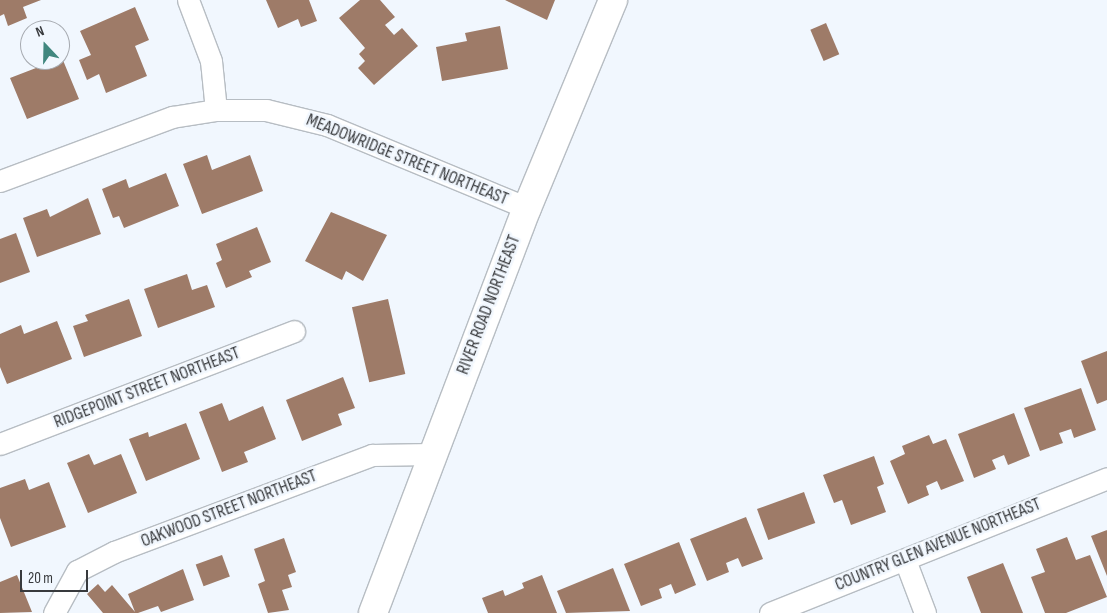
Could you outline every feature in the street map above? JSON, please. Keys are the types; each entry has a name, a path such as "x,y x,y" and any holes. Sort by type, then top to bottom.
{"main road":[{"name":"RIVER ROAD NORTHEAST","path":"373,613 431,454 527,208 613,0"}],"street":[{"path":"188,0 211,61 216,110"},
{"name":"MEADOWRIDGE STREET NORTHEAST","path":"0,181 150,124 216,110 266,110 327,125 527,208"},
{"name":"RIDGEPOINT STREET NORTHEAST","path":"0,444 294,331"},
{"name":"OAKWOOD STREET NORTHEAST","path":"54,613 76,571 114,552 372,455 431,454"},
{"name":"COUNTRY GLEN AVENUE NORTHEAST","path":"770,613 1107,478"},
{"path":"905,560 926,613"}],"building":[{"path":"0,0 41,0 23,7 27,18 8,26 4,14 0,16"},
{"path":"266,0 309,0 317,21 301,27 298,19 278,28"},
{"path":"360,0 380,0 395,17 385,25 394,35 402,28 418,46 374,85 358,68 365,61 359,54 365,48 339,18"},
{"path":"505,0 555,0 547,20"},
{"path":"135,7 149,40 135,46 147,76 106,93 99,74 87,80 79,60 91,55 80,31"},
{"path":"826,23 839,54 824,61 810,30"},
{"path":"500,26 508,69 442,81 436,47 467,41 465,33"},
{"path":"31,70 67,70 79,99 27,119 10,78"},
{"path":"207,155 212,170 250,155 263,191 202,214 183,164"},
{"path":"166,173 179,206 124,228 119,216 113,218 102,189 126,179 129,188"},
{"path":"88,198 101,234 37,257 23,218 47,209 50,217"},
{"path":"331,212 387,235 363,281 346,271 342,280 305,261"},
{"path":"257,227 271,262 249,271 252,277 226,288 216,263 222,260 216,244"},
{"path":"16,233 30,272 0,283 0,239"},
{"path":"187,274 192,290 207,285 215,307 158,328 144,289"},
{"path":"129,299 142,336 84,357 73,326 88,321 85,315"},
{"path":"388,299 405,374 369,382 352,307"},
{"path":"57,321 72,359 7,384 0,367 0,334 21,325 24,334"},
{"path":"1107,351 1107,400 1097,404 1081,361"},
{"path":"343,377 355,408 338,414 342,425 302,441 286,400"},
{"path":"1081,388 1096,430 1074,438 1071,429 1059,433 1063,443 1040,451 1024,408"},
{"path":"222,403 229,421 263,406 276,439 244,452 248,462 222,472 199,412"},
{"path":"1014,413 1030,456 1008,465 1004,455 992,460 996,469 974,478 958,434"},
{"path":"186,423 200,459 146,481 129,439 148,432 149,437"},
{"path":"929,435 933,444 946,439 964,481 941,490 937,481 926,486 929,495 908,504 890,461 905,454 902,446"},
{"path":"89,454 94,465 121,454 137,493 88,513 67,463"},
{"path":"874,456 884,484 877,487 886,512 851,525 842,500 834,503 823,475"},
{"path":"25,479 29,490 49,482 66,527 11,547 0,518 0,488"},
{"path":"804,492 815,523 768,540 757,509"},
{"path":"746,517 763,559 742,567 738,558 726,563 729,572 707,581 690,539"},
{"path":"1107,530 1107,576 1091,536"},
{"path":"1067,537 1076,560 1090,555 1107,597 1066,613 1045,613 1031,577 1045,572 1036,549"},
{"path":"284,538 296,572 288,575 292,587 282,590 289,610 268,613 258,584 265,581 254,549"},
{"path":"679,542 696,585 675,594 671,584 659,589 662,598 641,606 624,564"},
{"path":"222,555 230,577 204,586 196,565"},
{"path":"1003,563 1023,613 981,613 967,577"},
{"path":"613,568 630,611 566,613 557,591"},
{"path":"183,569 194,600 161,612 158,606 138,613 103,613 87,594 98,584 105,592 112,585 135,612 128,594"},
{"path":"17,575 32,612 0,613 0,582"},
{"path":"542,575 557,613 488,613 482,598 503,590 505,596 524,588 522,583"}]}
